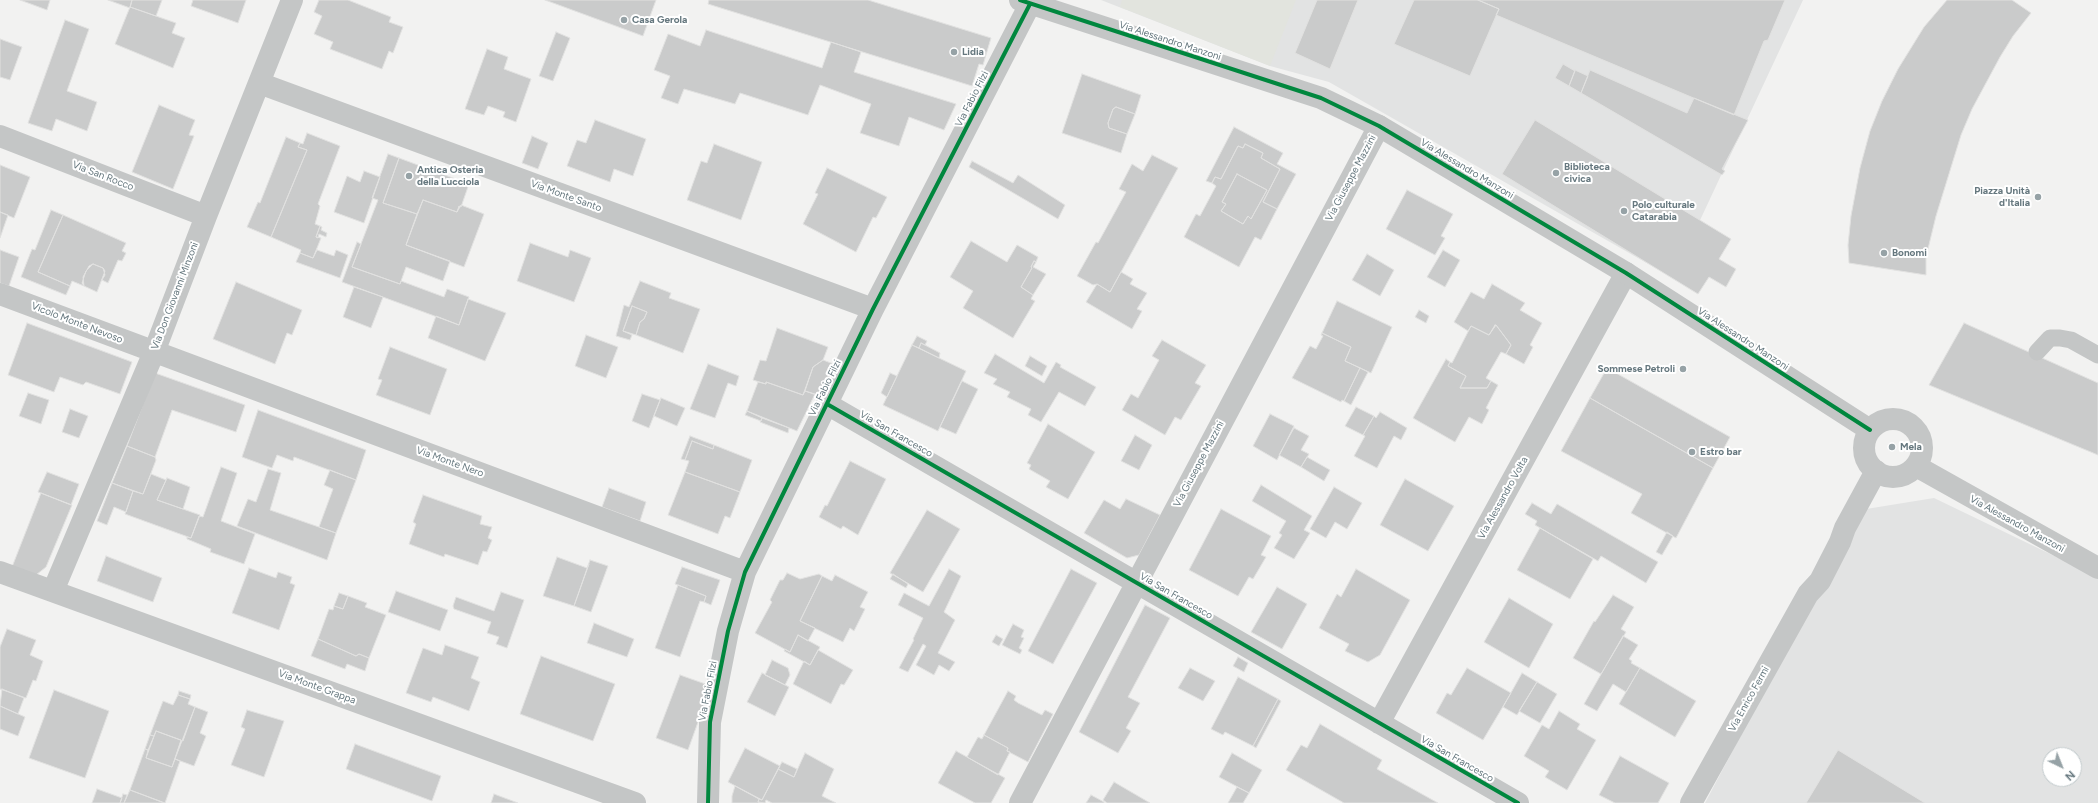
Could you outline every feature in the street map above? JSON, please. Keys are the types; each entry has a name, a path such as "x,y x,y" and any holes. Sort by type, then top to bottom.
{"street":[{"name":"Via Don Giovanni Minzoni","path":"53,591 154,352 206,216 292,0"},
{"name":"Via Alessandro Manzoni","path":"1025,2 1321,98 1379,126 1626,273 1870,430"},
{"name":"Via Fabio Filzi","path":"708,803 710,722 728,631 745,572 1025,2"},
{"name":"Via Monte Santo","path":"259,83 873,309"},
{"name":"Via Giuseppe Mazzini","path":"1020,803 1379,126"},
{"name":"Via San Rocco","path":"0,136 206,216"},
{"name":"Via Alessandro Volta","path":"1379,723 1626,273"},
{"name":"Vicolo Monte Nevoso","path":"0,294 154,352"},
{"name":"Via Monte Nero","path":"154,352 745,572"},
{"name":"Via San Francesco","path":"827,404 1518,803"},
{"path":"1894,418 1911,424 1919,435 1922,448 1916,466 1902,476 1893,477 1876,472 1869,465 1864,447 1870,430 1880,422 1894,418"},
{"name":"Via Alessandro Manzoni","path":"1916,466 2098,568"},
{"name":"Via Enrico Fermi","path":"1691,803 1808,594 1812,578 1832,540 1845,528 1876,472"},
{"name":"Via Monte Grappa","path":"0,572 634,803"}],"lane":[{"path":"2037,352 2050,338 2060,338 2071,340 2098,355"}],"shaded area":[{"path":"1101,0 1803,0 1673,278 1329,82 1270,66"},
{"path":"1122,0 1296,0 1270,66 1120,7"},
{"path":"1934,498 2098,577 2098,803 1705,803 1860,510"}],"building":[{"path":"20,0 50,0 47,10"},
{"path":"108,0 132,0 130,8"},
{"path":"132,0 162,0 156,16 130,7"},
{"path":"193,0 246,0 238,23 191,6"},
{"path":"319,0 348,0 391,17 389,22 403,27 393,53 389,51 382,69 330,49 333,42 314,34 322,16 314,12"},
{"name":"Casa Gerola","path":"545,0 656,0 643,36"},
{"path":"709,0 868,0 991,38 983,65 979,64 972,86 708,4"},
{"path":"1317,0 1358,0 1330,69 1295,53"},
{"path":"1414,0 1478,0 1499,9 1470,76 1394,44"},
{"path":"1478,0 1785,0 1768,40 1764,41 1734,115 1496,15 1499,9"},
{"path":"1947,0 2012,0 2031,13 2013,36 2000,57 1972,109 1961,135 1936,216 1926,257 1926,275 1849,263 1848,245 1851,216 1860,168 1870,131 1882,101 1898,69 1924,27"},
{"path":"130,7 176,23 172,33 185,38 173,68 115,44"},
{"path":"65,20 89,29 67,91 97,102 87,131 56,119 52,131 28,123"},
{"path":"706,30 822,68 831,42 861,52 854,72 956,104 944,130 909,117 899,146 860,133 871,104 820,85 808,115 740,93 735,104 684,89 678,104 661,98 670,76 654,70 668,34 700,46"},
{"path":"556,32 570,38 553,81 539,76"},
{"path":"0,39 22,47 10,80 0,77"},
{"path":"487,49 508,57 504,69 531,79 516,122 503,117 505,112 488,106 484,115 465,109"},
{"path":"1563,64 1575,71 1569,86 1555,78"},
{"path":"1575,70 1588,76 1581,93 1569,86"},
{"path":"1590,70 1687,113 1694,98 1748,120 1722,169 1725,171 1722,175 1581,93"},
{"path":"1082,74 1141,95 1135,114 1116,107 1113,109 1108,123 1109,128 1127,134 1121,153 1062,133"},
{"path":"159,105 195,120 189,135 194,136 173,189 132,172"},
{"path":"1116,107 1135,114 1127,134 1109,128 1108,123 1113,109"},
{"path":"595,120 646,139 633,176 614,169 610,182 567,166 577,140 586,143"},
{"name":"Polo culturale Catarabia","path":"1535,120 1731,239 1719,259 1736,269 1726,287 1709,277 1698,294 1502,174"},
{"path":"1234,127 1283,153 1277,164 1296,174 1277,209 1263,202 1280,169 1261,158 1263,153 1245,144 1243,148 1238,146 1221,179 1215,177 1212,183 1206,181"},
{"path":"307,133 340,146 318,204 320,206 315,224 320,226 316,237 321,238 313,258 300,253 301,250 271,237 307,150 298,147 300,143 303,144"},
{"path":"532,136 548,143 538,169 522,163"},
{"path":"286,137 300,143 298,147 307,150 271,237 247,227 258,202 260,203"},
{"path":"714,144 762,162 741,220 687,200 701,161 707,163"},
{"path":"1245,144 1263,153 1261,158 1280,169 1263,202 1277,209 1261,240 1255,237 1239,267 1184,237 1196,214 1200,216 1216,186 1212,183 1215,177 1221,179 1238,146 1243,148","holes":["1237,174 1267,190 1251,219 1248,216 1243,224 1221,211 1226,204 1222,202"]},
{"path":"388,154 399,158 383,203 417,214 406,245 450,261 443,281 406,267 400,284 352,267 378,200 372,198"},
{"path":"1152,155 1178,168 1110,292 1097,284 1093,285 1077,276 1096,242 1098,243 1126,192 1119,189 1132,164 1143,171"},
{"path":"399,158 469,184 461,207 459,206 457,212 423,200 417,214 383,203"},
{"path":"972,161 1013,183 1018,175 1065,205 1058,219 969,167"},
{"path":"0,165 30,177 14,218 0,212"},
{"path":"827,168 887,197 876,218 873,217 856,252 803,224 818,194 815,193"},
{"path":"364,171 380,177 364,223 334,212 347,176 360,182"},
{"path":"1237,174 1267,190 1251,219 1248,216 1243,224 1221,211 1226,204 1222,202"},
{"path":"1407,190 1453,214 1441,236 1445,238 1435,255 1386,229"},
{"path":"423,200 457,212 461,205 484,214 464,267 406,245"},
{"path":"51,210 63,215 38,272 70,286 66,295 21,277 32,249 35,250"},
{"path":"0,212 8,215 0,238"},
{"path":"63,215 126,243 122,251 126,253 122,261 118,260 108,283 102,280 105,275 103,268 93,264 89,266 83,277 84,286 72,281 70,286 38,272"},
{"path":"320,226 322,227 321,230 327,233 326,237 319,234 318,238 316,237"},
{"path":"971,241 1007,262 1017,245 1038,257 1036,262 1034,261 1031,267 1032,268 1021,287 1033,295 1031,299 1035,301 1013,338 963,308 973,291 950,277"},
{"path":"357,242 361,244 352,267 400,284 401,281 444,297 447,289 469,297 459,325 342,282"},
{"path":"530,243 568,257 570,250 591,258 574,302 517,281"},
{"path":"0,250 19,257 9,286 0,283"},
{"path":"317,250 334,256 336,250 348,255 340,278 296,262 300,253 313,258"},
{"path":"1443,250 1460,260 1445,287 1427,277"},
{"path":"1367,254 1394,270 1380,296 1352,280"},
{"path":"1034,261 1036,262 1033,267 1046,274 1033,295 1021,287 1032,268 1031,267"},
{"path":"93,264 103,268 105,271 97,292 84,286 82,283 86,271"},
{"path":"1121,272 1133,279 1130,284 1147,293 1137,309 1142,311 1132,329 1086,302 1097,284 1110,292"},
{"path":"640,281 671,293 669,298 700,309 683,353 636,335 640,322 644,319 647,312 632,306 623,331 632,335 630,340 616,336 624,305 629,307"},
{"path":"236,282 302,310 292,335 287,333 275,364 213,339"},
{"path":"1492,284 1525,303 1520,310 1542,323 1530,345 1533,347 1524,364 1506,354 1511,345 1496,325 1489,335 1471,326 1468,331 1454,322 1471,292 1484,299"},
{"path":"354,287 383,297 371,328 343,317"},
{"path":"468,299 506,313 485,361 428,338 436,316 459,325"},
{"path":"1337,301 1392,327 1371,373 1345,361 1351,347 1322,333"},
{"path":"632,306 647,312 644,319 640,322 636,335 623,331"},
{"path":"1419,310 1429,316 1426,323 1415,317"},
{"path":"27,323 132,362 120,394 86,382 83,385 60,377 54,392 8,375"},
{"path":"1964,323 2098,383 2098,455 1929,385"},
{"path":"1495,325 1511,345 1506,354 1501,352 1486,378 1491,381 1487,388 1460,388 1466,376 1448,366 1450,362 1452,363 1471,326 1489,335"},
{"path":"777,328 828,347 823,360 813,367 803,395 766,382 766,384 753,380 760,360 766,361"},
{"path":"1322,333 1351,347 1345,361 1360,368 1344,401 1342,400 1341,402 1292,378 1310,346 1316,349 1323,336 1321,335"},
{"path":"586,335 618,347 606,378 575,366"},
{"path":"917,336 927,341 925,345 921,343 919,348 912,345"},
{"path":"1162,340 1206,365 1195,383 1201,386 1181,420 1175,417 1165,435 1122,410 1131,394 1138,398 1159,360 1152,356"},
{"path":"921,343 940,353 939,358 919,348"},
{"path":"912,345 966,371 938,431 883,405"},
{"path":"390,347 447,369 430,415 376,395 382,380 378,379"},
{"path":"995,354 1044,383 1056,362 1061,365 1060,367 1096,387 1085,406 1059,392 1041,422 1028,415 1031,409 1007,397 1010,392 993,384 997,379 984,373"},
{"path":"1030,356 1047,366 1042,376 1025,366"},
{"path":"1446,359 1450,362 1448,366 1466,376 1460,388 1487,388 1491,381 1498,385 1486,408 1489,410 1482,424 1469,417 1455,442 1413,418"},
{"path":"823,360 836,365 822,397 805,391 813,367"},
{"path":"708,364 739,376 736,386 728,383 715,418 690,409"},
{"path":"1360,368 1368,372 1351,405 1344,401"},
{"path":"1607,368 1730,437 1713,468 1590,398"},
{"path":"155,373 245,405 236,432 172,410 155,457 127,446"},
{"path":"890,373 897,376 887,397 881,393"},
{"path":"962,381 978,389 956,434 940,427"},
{"path":"758,382 766,384 766,382 803,395 805,391 815,394 797,431 747,411"},
{"path":"28,393 49,400 41,424 19,416"},
{"path":"642,394 660,400 649,428 632,421"},
{"path":"661,398 685,408 677,426 654,416"},
{"path":"1590,398 1713,468 1676,538 1631,513 1642,494 1561,451"},
{"path":"1356,407 1374,416 1363,435 1345,426"},
{"path":"70,409 88,416 79,438 62,432"},
{"path":"258,410 366,450 356,480 294,457 293,461 277,455 272,468 242,457"},
{"path":"747,411 762,418 761,421 745,415"},
{"path":"1380,412 1407,428 1401,440 1394,436 1377,468 1354,456 1365,436 1363,435 1374,416 1376,418"},
{"path":"1270,414 1294,426 1277,460 1253,446"},
{"path":"762,418 789,428 788,433 760,422"},
{"path":"1048,424 1095,452 1068,499 1046,487 1050,481 1029,469 1031,465 1027,463"},
{"path":"1294,428 1309,436 1301,450 1309,454 1301,467 1279,455"},
{"path":"1135,435 1152,445 1139,470 1121,461"},
{"path":"690,436 714,445 713,449 692,441 685,460 681,459"},
{"path":"692,441 713,449 714,445 752,460 740,492 685,472 689,461 685,460"},
{"path":"127,446 155,457 156,460 143,494 112,483"},
{"path":"1307,457 1330,470 1324,481 1301,467"},
{"path":"850,461 886,479 858,535 843,526 841,529 819,517 825,505 827,506"},
{"path":"221,467 237,473 221,521 255,534 244,564 210,552 211,549 187,539 187,537 191,538 199,516 203,517"},
{"path":"268,469 281,473 270,510 336,533 327,560 237,526 248,499 256,502"},
{"path":"330,470 356,480 336,533 319,527 333,489 324,485"},
{"path":"47,472 79,484 71,505 38,492"},
{"path":"685,472 740,492 730,518 725,516 718,534 668,515"},
{"path":"151,474 166,480 157,500 200,515 191,538 125,514 133,491 143,494"},
{"path":"167,478 190,487 183,509 157,500"},
{"path":"1405,479 1454,506 1428,551 1380,525"},
{"path":"112,483 133,491 126,512 114,507 107,525 97,521"},
{"path":"1261,485 1312,516 1304,530 1310,533 1294,559 1274,548 1282,535 1279,533 1286,521 1252,501"},
{"path":"1334,487 1362,503 1347,529 1335,522 1326,538 1310,529"},
{"path":"609,488 646,502 640,521 602,507"},
{"path":"41,493 72,505 46,567 36,575 12,567"},
{"path":"423,495 482,516 480,524 492,527 488,538 492,540 487,552 483,551 478,565 445,554 444,557 409,544 416,524 413,522"},
{"path":"1126,499 1160,515 1139,555 1127,558 1084,533 1104,500 1120,509"},
{"path":"1532,503 1551,514 1557,504 1658,562 1646,583 1601,556 1598,561 1535,525 1537,521 1525,514"},
{"path":"1221,509 1271,536 1261,555 1266,557 1253,579 1249,577 1238,596 1189,570"},
{"path":"927,510 960,529 923,592 890,573"},
{"path":"1540,528 1593,559 1570,599 1517,570"},
{"path":"1667,532 1673,536 1662,555 1656,552"},
{"path":"106,556 162,578 153,602 97,581"},
{"path":"557,557 587,568 589,564 574,606 543,596"},
{"path":"590,560 608,566 591,612 574,606"},
{"path":"682,567 720,580 711,605 704,602 706,596 675,584"},
{"path":"249,568 276,578 278,572 292,577 290,583 295,585 279,630 232,613"},
{"path":"949,569 961,576 944,612 955,620 938,653 955,662 949,671 939,665 934,675 916,665 926,646 923,644 908,672 899,668 914,640 913,639 923,618 898,605 904,593 929,606"},
{"path":"1071,569 1097,583 1053,664 1028,651"},
{"path":"1356,569 1410,600 1380,655 1368,662 1345,651 1349,644 1319,628 1337,594 1341,597"},
{"path":"787,573 800,579 819,574 822,576 800,621 815,628 808,641 798,635 790,652 755,633 772,602 770,600 780,580 783,580"},
{"path":"893,574 908,584 906,588 890,579"},
{"path":"835,575 868,592 860,607 865,609 854,631 850,628 843,642 800,621 822,576 832,581"},
{"path":"678,585 706,596 704,602 700,601 680,657 655,648"},
{"path":"1277,587 1307,604 1282,649 1251,632"},
{"path":"396,591 448,610 440,631 388,612"},
{"path":"501,592 524,600 507,648 496,644 499,637 487,633 491,622 454,609 453,606 456,597 494,611"},
{"path":"339,593 348,596 343,609 334,606"},
{"path":"1613,595 1634,607 1621,629 1626,632 1601,674 1573,658 1594,621 1595,622"},
{"path":"348,596 367,603 365,607 386,615 369,658 359,654 356,656 318,639 329,609 333,610 334,606 343,609"},
{"path":"1509,598 1553,624 1529,668 1484,642"},
{"path":"1145,605 1170,618 1128,697 1140,703 1126,728 1131,731 1118,753 1079,732"},
{"path":"594,623 634,639 627,657 587,643"},
{"path":"1013,624 1024,630 1021,637 1024,638 1019,648 1022,650 1020,654 1002,645"},
{"path":"7,629 36,640 30,655 43,661 36,681 33,680 26,698 0,689 0,647"},
{"path":"798,635 820,647 810,665 784,651 785,649 790,652"},
{"path":"996,635 1003,639 999,646 992,642"},
{"path":"1623,636 1638,645 1629,659 1632,661 1631,663 1640,668 1626,692 1613,684 1597,711 1584,704"},
{"path":"318,639 356,656 359,654 369,658 365,671 347,664 345,669 311,656"},
{"path":"445,645 479,657 471,678 480,682 469,711 433,697 431,702 406,693 423,648 442,655"},
{"path":"818,650 853,670 844,685 841,684 831,704 793,684 804,661 810,665"},
{"path":"541,656 615,684 593,741 520,714"},
{"path":"1238,657 1248,663 1244,672 1233,666"},
{"path":"772,660 788,668 790,675 785,685 765,675"},
{"path":"1190,668 1215,681 1203,701 1178,688"},
{"path":"1467,668 1511,693 1483,740 1436,713 1447,693 1451,695"},
{"path":"1640,668 1696,701 1675,737 1619,704"},
{"path":"762,673 789,687 775,716 747,702"},
{"path":"1522,673 1537,682 1517,715 1503,707"},
{"path":"680,675 711,686 688,750 656,738"},
{"path":"1238,677 1278,699 1253,746 1225,732 1223,735 1211,729"},
{"path":"1537,682 1557,694 1540,723 1519,711"},
{"path":"2,689 24,698 18,714 0,706"},
{"path":"54,690 109,711 85,778 29,758"},
{"path":"179,691 191,695 190,699 178,695"},
{"path":"1008,691 1016,696 1014,700 1018,703 1042,715 1045,710 1053,714 1028,762 1007,751 1008,748 984,735"},
{"path":"178,695 190,699 188,704 195,707 183,741 156,731 154,736 150,735 163,701 173,705"},
{"path":"1278,699 1281,701 1256,748 1253,746"},
{"path":"0,706 25,717 18,736 0,729"},
{"path":"195,707 208,712 200,733 206,736 194,766 175,759"},
{"path":"247,710 284,721 264,777 231,765 245,729 241,727"},
{"path":"1559,711 1580,724 1577,729 1596,740 1567,790 1545,777 1549,771 1524,756 1542,725 1549,729"},
{"path":"1320,724 1382,760 1377,769 1438,803 1344,803 1286,770 1301,745 1307,748"},
{"path":"156,731 181,740 172,767 146,758"},
{"path":"150,735 154,736 148,750 145,749"},
{"path":"984,735 1008,748 1007,751 1010,752 998,775 967,757 978,737 982,739"},
{"path":"355,744 441,776 432,801 346,769"},
{"path":"745,748 780,766 762,800 728,782"},
{"path":"145,749 148,750 146,758 172,767 175,759 180,761 165,803 130,790"},
{"path":"1838,750 1843,753 1925,803 1806,803"},
{"path":"956,751 1005,778 991,803 975,803 938,783"},
{"path":"805,753 834,769 822,796 836,803 772,803 766,800 765,803 758,802 759,799 762,800 778,769 794,777"},
{"path":"1232,753 1262,770 1249,793 1219,777"},
{"path":"1620,756 1669,783 1658,803 1615,803 1599,795"},
{"path":"782,762 797,769 794,777 778,769"},
{"path":"1114,782 1150,803 1107,803 1103,800"},
{"path":"735,786 759,799 758,802 761,803 732,803 732,796"},
{"path":"1237,787 1249,793 1243,803 1228,803"},
{"path":"97,789 122,798 120,803 92,803"},
{"path":"130,790 146,796 164,803 124,803"},
{"path":"123,794 127,795 124,803 120,803"},
{"path":"494,794 518,803 491,803"},
{"path":"1091,795 1104,802 1104,803 1086,803"}],"cycle path":[{"path":"1020,0 1321,98 1379,126 1626,273 1870,430"},
{"path":"708,803 710,722 728,631 745,572 873,309 1030,4"},
{"path":"827,404 1518,803"}],"place":[{"name":"Casa Gerola","path":"624,20"},
{"name":"Lidia","path":"954,52"},
{"name":"Biblioteca civica","path":"1556,173"},
{"name":"Antica Osteria della Lucciola","path":"409,176"},
{"name":"Piazza Unità d'Italia","path":"2038,197"},
{"name":"Polo culturale Catarabia","path":"1624,211"},
{"name":"Bonomi","path":"1884,253"},
{"name":"Sommese Petroli","path":"1683,369"},
{"name":"Mela","path":"1892,447"},
{"name":"Estro bar","path":"1692,452"}]}
